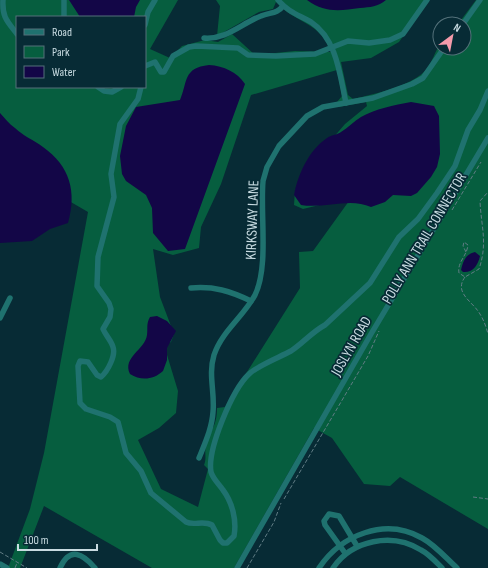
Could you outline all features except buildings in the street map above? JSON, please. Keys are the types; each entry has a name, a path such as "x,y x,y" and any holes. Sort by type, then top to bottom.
{"street":[{"path":"3,0 2,12 16,33"},
{"path":"64,0 64,16"},
{"path":"146,21 148,12 155,0"},
{"path":"278,0 292,14 311,22 322,32 332,48 338,65 346,103"},
{"path":"146,66 155,62 161,72 164,72 172,56 189,47 196,46 238,48 248,55 271,56 315,54 348,42 369,43 390,40 403,34 427,0"},
{"path":"469,16 480,0"},
{"path":"204,38 212,39 221,36 261,16 278,12 283,6"},
{"name":"KIRKSWAY LANE","path":"199,458 212,424 214,404 211,370 214,354 230,327 251,301 259,283 263,266 262,181 267,167 279,146 307,116 323,107 384,95 423,78 438,56"},
{"path":"100,88 104,91 112,92 118,88"},
{"path":"141,88 138,99 120,124 111,174 114,197 96,267 97,286 109,303 111,309 110,317 103,329 114,348 107,370 101,377 97,375 88,362 80,361 78,366 80,402 86,409 110,417 118,422 126,453 137,465 151,493 157,499 186,522 191,524 204,523 212,525 223,543 227,542 234,536 234,515 228,498 215,480 211,469 215,444 232,397 250,373 292,350 316,330 325,325 370,283 399,237 418,219 452,171 468,130 480,110 488,91"},
{"name":"JOSLYN ROAD","path":"240,567 371,334 488,138"},
{"path":"191,288 208,287 224,289 251,301"},
{"path":"0,318 10,298"},
{"path":"345,553 325,525 324,521 329,514 339,516 356,546"},
{"path":"319,568 328,555 339,545 352,537 382,530 399,530 411,533 432,545 457,568"},
{"path":"333,568 345,553 356,546 382,540 398,542 421,550 442,568"},
{"path":"60,568 72,554 80,554 87,558 95,568"},
{"path":"0,564 7,568"}],"path":[{"name":"POLLY ANN TRAIL CONNECTOR","path":"451,211 481,162"},
{"path":"463,280 465,277 480,269 485,254 484,226 480,201 488,192"},
{"path":"466,252 458,269 463,280 462,286 464,296 480,312 488,334"},
{"path":"247,568 274,522 281,504 368,356 380,330"},
{"path":"473,497 488,499"},
{"path":"0,552 27,568"},
{"path":"15,568 18,563"}],"green space":[{"path":"0,0 178,0 150,49 170,58 182,46 205,40 218,42 232,34 255,55 295,51 331,52 327,42 321,35 276,2 273,9 259,12 217,36 220,6 216,0 429,0 399,42 371,58 341,62 348,95 353,99 372,95 403,85 427,69 434,56 472,56 472,16 464,16 476,0 488,0 488,529 400,477 390,486 364,484 332,438 314,428 234,568 152,568 44,506 20,568 8,568 30,509 44,453 88,212 57,194 0,217","holes":["337,70 342,96 337,102 338,107 366,102 367,106 345,124 326,146 295,190 294,205 303,209 336,201 349,201 313,251 299,252 300,288 225,407 217,408 215,424 205,448 204,465 208,469 198,507 161,489 138,440 159,428 176,413 178,391 164,345 171,342 174,334 160,297 153,249 173,255 199,248 201,227 221,184 251,95"]}],"water":[{"path":"69,0 140,0 136,7 134,16 79,16"},
{"path":"307,0 386,0 374,6 332,10 320,7"},
{"path":"209,65 230,70 245,84 185,249 168,251 153,233 152,208 146,195 126,181 122,174 120,156 126,126 136,107 180,100 186,81 191,72 195,69"},
{"path":"411,102 434,106 439,116 440,154 437,167 431,177 417,193 411,196 393,195 385,202 371,207 354,203 319,206 301,205 294,195 298,179 305,163 321,143 329,137 346,129 366,114 398,104"},
{"path":"0,113 18,131 52,154 60,163 69,180 72,201 68,223 50,229 32,241 0,243"},
{"path":"475,252 480,256 478,262 472,270 463,272 461,270 465,258 469,254"},
{"path":"157,316 167,321 176,331 167,348 167,360 163,371 151,378 138,378 130,374 128,368 129,363 131,358 145,340 150,317"}]}
